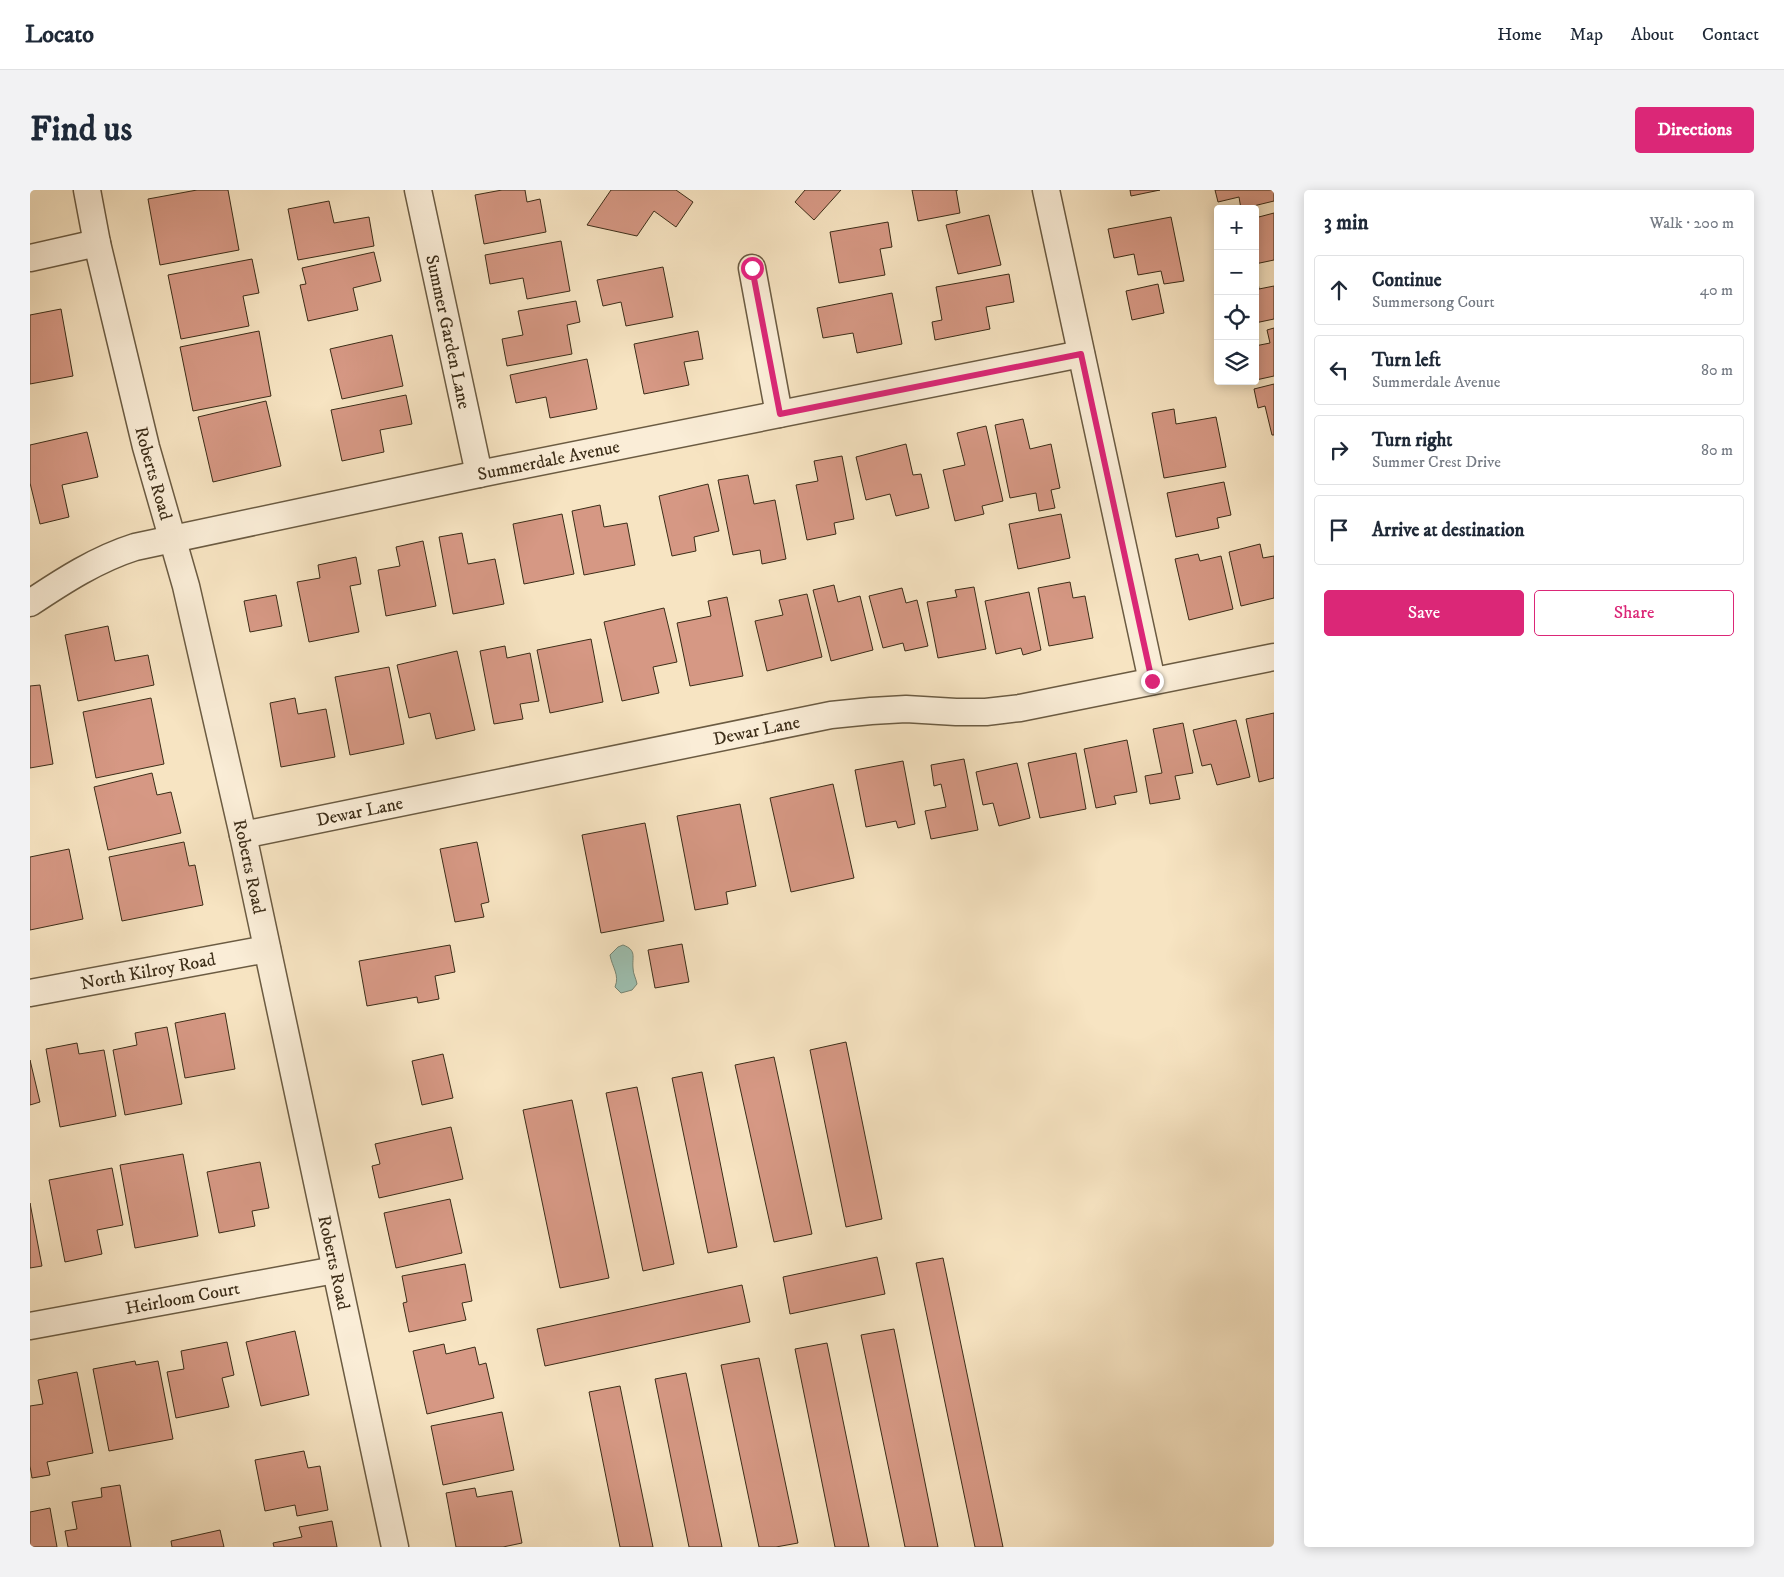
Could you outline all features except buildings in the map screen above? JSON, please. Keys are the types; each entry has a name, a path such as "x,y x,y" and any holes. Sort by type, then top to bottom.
{"street":[{"name":"Roberts Road","path":"86,190 146,447 186,586 243,835 394,1547"},
{"name":"Summer Garden Lane","path":"418,190 479,474"},
{"path":"1046,190 1152,681"},
{"path":"30,258 97,243"},
{"path":"752,268 780,414"},
{"name":"Summerdale Avenue","path":"30,603 72,576 117,552 135,547 479,474 1081,354"},
{"name":"Dewar Lane","path":"243,835 831,716 906,709 956,712 1020,708 1274,657"},
{"name":"North Kilroy Road","path":"30,993 267,949"},
{"name":"Heirloom Court","path":"30,1326 335,1270"}],"shaded area":[{"path":"623,945 632,952 633,970 637,984 632,990 621,993 615,987 617,979 610,955"}],"route":[{"path":"752,268 780,414 1081,354 1152,681"}]}
